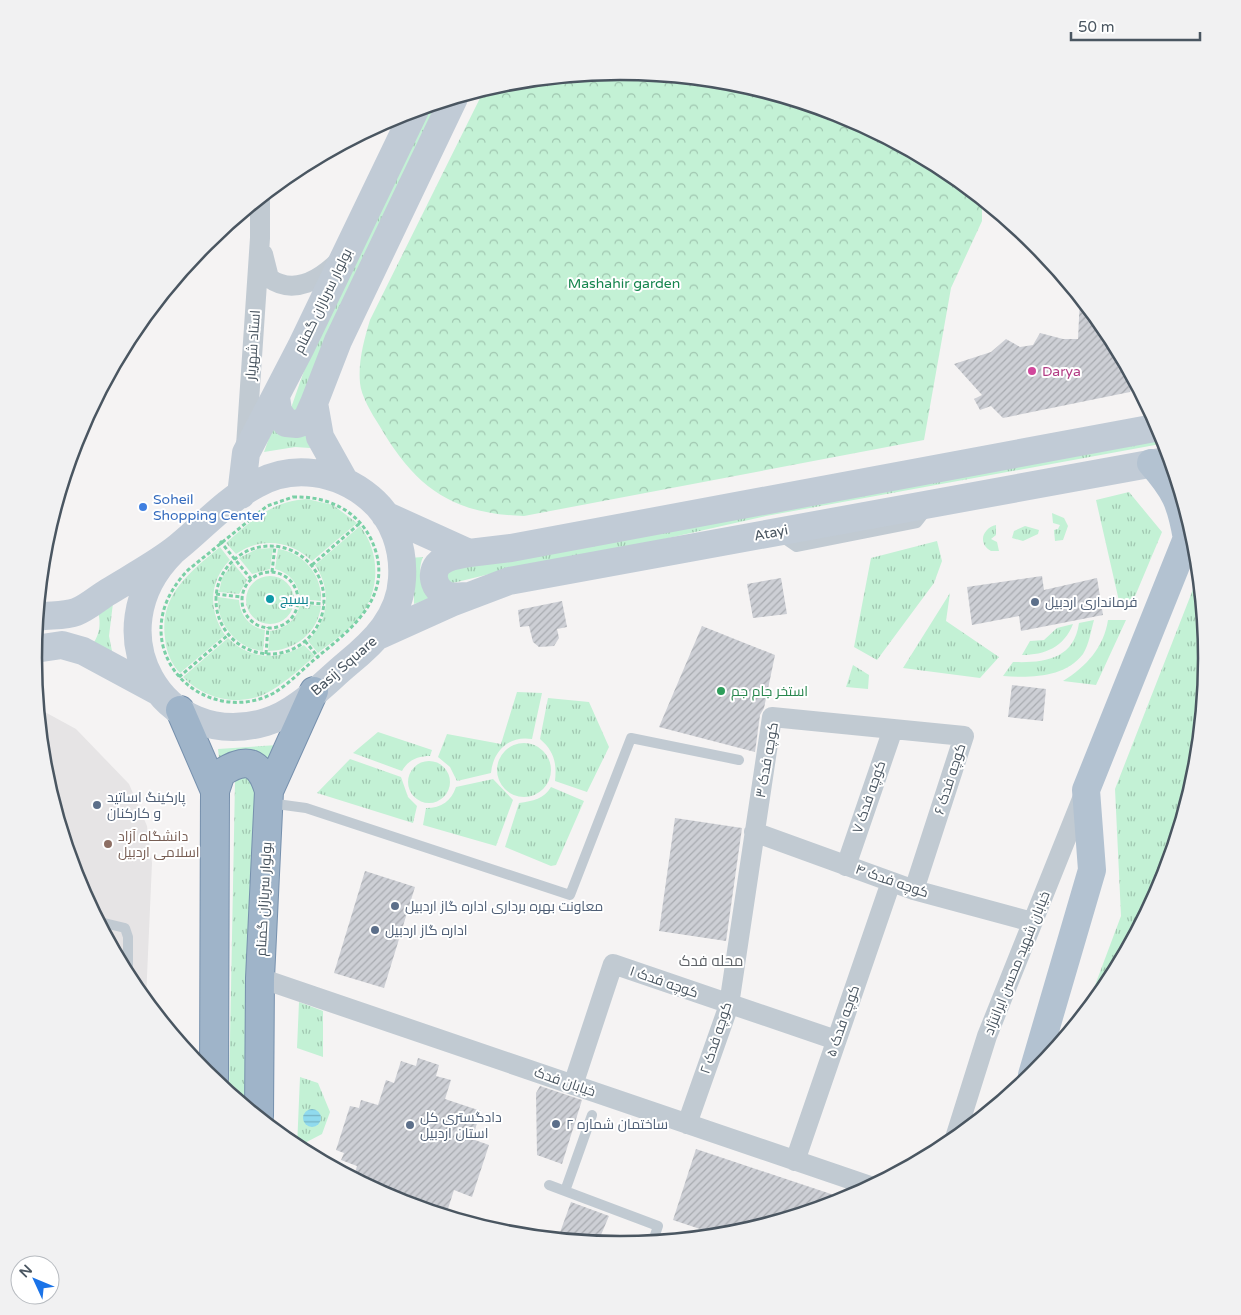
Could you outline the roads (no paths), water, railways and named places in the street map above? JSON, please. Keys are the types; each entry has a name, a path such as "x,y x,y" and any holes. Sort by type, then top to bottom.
{"highway":[{"name":"بولوار سربازان گمنام","path":"259,1108 260,978 268,797 314,691"},
{"path":"173,693 215,791"},
{"path":"214,1068 215,791 221,773 242,762 260,769 268,797"}],"main road":[{"path":"276,396 278,411 286,423 297,424 306,421 338,341 451,105"},
{"name":"بولوار سربازان گمنام","path":"240,495 246,453 276,396 411,119"},
{"path":"314,403 320,437 344,480"},
{"path":"469,596 448,596 438,589 433,580 434,571 440,562 452,556 521,546 1152,429"},
{"name":"Atayi","path":"380,635 469,596 509,581 1161,462"},
{"name":"خیابان شهید محسن ایراننژاد","path":"1161,462 1176,498"},
{"name":"Basij Square","path":"290,473 326,474 344,480 360,489 375,515 394,531 400,548 402,576 398,603 380,635 284,715 250,726 231,727 213,725 145,668 139,651 136,633 137,614 149,580 172,552 213,534 240,495 272,477 290,473"},
{"path":"375,515 469,553"},
{"name":"خیابان شهید محسن ایراننژاد","path":"1037,1058 1092,870 1086,790 1186,540"},
{"path":"44,616 76,612 172,552"},
{"path":"43,648 62,646 79,640 85,635 88,628 86,621 76,612"},
{"path":"62,646 82,651 173,693"}],"street":[{"path":"260,206 260,238 269,278 283,285 300,285 328,272 347,252"},
{"name":"استاد شهریار","path":"246,453 260,238"},
{"name":"کوچه فدک ۳","path":"754,832 772,717 893,729"},
{"name":"کوچه فدک ۷","path":"846,866 893,729"},
{"name":"کوچه فدک ۶","path":"893,729 964,736 914,890"},
{"name":"خیابان شهید محسن ایراننژاد","path":"959,1126 987,1036 1086,790"},
{"name":"کوچه فدک ۴","path":"754,832 914,890 1032,922"},
{"name":"کوچه فدک ۲","path":"687,1124 729,1005 754,832"},
{"name":"کوچه فدک ۵","path":"795,1161 891,882"},
{"name":"کوچه فدک ۱","path":"573,1085 613,964 836,1040"},
{"name":"خیابان فدک","path":"260,978 861,1183"}],"lane":[{"path":"268,797 570,895 631,738 739,760"},
{"path":"108,924 124,928 128,937 125,954"},
{"path":"564,1191 592,1115"},
{"path":"549,1185 658,1226 655,1234"}],"water":[{"path":"308,1109 316,1109 321,1114 319,1125 308,1127 303,1122 303,1114"}],"place":[{"name":"Darya","path":"1032,371"},
{"name":"Soheil Shopping Center","path":"143,507"},
{"name":"بسیج","path":"270,599"},
{"name":"فرمانداری اردبیل","path":"1035,602"},
{"name":"استخر جام جم","path":"721,691"},
{"name":"پارکینگ اساتید و کارکنان","path":"97,805"},
{"name":"دانشگاه آزاد اسلامی اردبیل","path":"108,844"},
{"name":"معاونت بهره برداری اداره گاز اردبیل","path":"395,906"},
{"name":"اداره گاز اردبیل","path":"375,930"},
{"name":"ساختمان شماره ۲","path":"556,1124"},
{"name":"دادگستری کل استان اردبیل","path":"410,1125"}],"district":[{"name":"محله فدک","path":"711,961"}],"park label":[{"name":"Mashahir garden","path":"624,283"}]}
